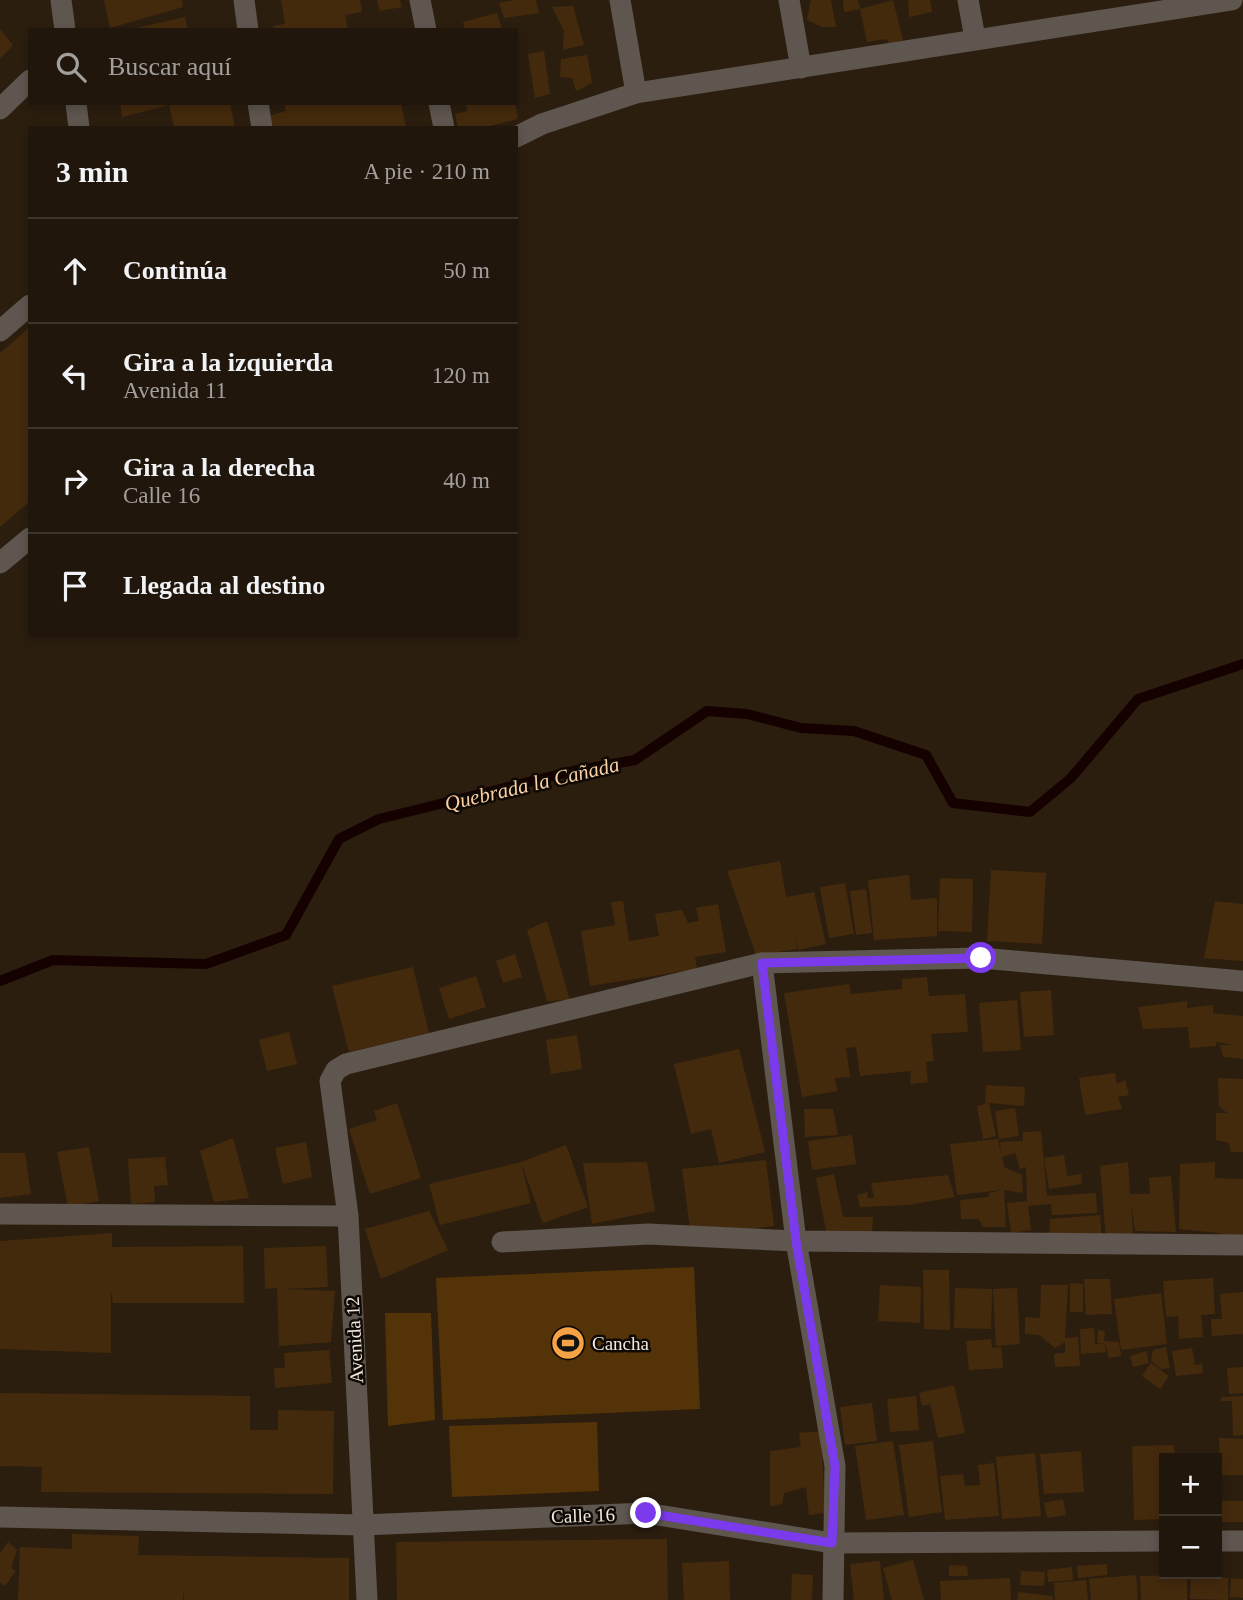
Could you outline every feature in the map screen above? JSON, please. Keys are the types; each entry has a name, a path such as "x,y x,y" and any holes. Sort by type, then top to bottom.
{"street":[{"path":"61,0 65,28"},
{"path":"244,0 248,28"},
{"path":"420,0 426,28"},
{"path":"620,0 636,93"},
{"path":"789,0 800,68"},
{"path":"968,0 975,38"},
{"path":"518,136 542,124 636,93 1232,0"},
{"path":"0,109 28,82"},
{"path":"76,105 79,126"},
{"path":"258,105 262,126"},
{"path":"439,105 444,126"},
{"path":"0,331 28,307"},
{"path":"0,563 28,540"},
{"path":"833,1600 835,1466 796,1241 762,963 981,958 1243,981"},
{"name":"Avenida 12","path":"367,1600 348,1216 330,1081 336,1070 346,1064 762,963"},
{"path":"0,1214 348,1216"},
{"path":"502,1242 648,1234 796,1241 1243,1245"},
{"name":"Calle 16","path":"0,1517 363,1525 646,1513 832,1543 1159,1541"},
{"path":"1222,1541 1243,1541"}],"shaded area":[{"name":"Cancha","path":"694,1267 700,1409 443,1420 436,1278"},
{"path":"385,1313 431,1313 435,1420 388,1426"},
{"path":"597,1422 599,1491 452,1497 449,1426"}],"building":[{"path":"104,0 182,0 183,7 110,28"},
{"path":"281,0 360,0 362,12 345,15 348,28 274,28 285,24"},
{"path":"377,0 400,0 402,7 380,11"},
{"path":"536,0 539,13 504,18 499,3"},
{"path":"811,0 831,0 836,27 822,27 807,20"},
{"path":"843,0 858,0 860,9 844,12"},
{"path":"893,0 903,40 889,44 887,39 867,42 860,9"},
{"path":"908,0 930,0 932,12 909,17"},
{"path":"573,6 584,45 563,50 564,31 552,7"},
{"path":"497,13 501,28 464,28 463,22"},
{"path":"185,17 188,28 136,28"},
{"path":"0,29 13,45 0,59"},
{"path":"544,51 550,94 535,98 528,54"},
{"path":"587,55 592,83 576,91 572,78 560,77 561,59"},
{"path":"120,105 169,105 122,117"},
{"path":"169,105 230,105 235,126 174,126"},
{"path":"285,105 401,105 406,126 266,126 264,117 286,111"},
{"path":"466,105 515,105 518,119 490,126 458,126 455,114 467,111"},
{"path":"28,329 28,503 0,527 0,353"},
{"path":"780,861 786,897 814,892 826,944 798,950 795,932 797,949 756,955 727,871"},
{"path":"991,870 1046,873 1042,944 987,941"},
{"path":"909,875 911,900 937,898 937,936 874,940 868,880"},
{"path":"940,878 973,879 972,932 938,931"},
{"path":"845,883 854,934 829,938 820,887"},
{"path":"866,889 872,933 856,935 850,891"},
{"path":"623,901 629,941 659,936 655,914 682,910 688,923 699,921 696,908 718,904 726,952 695,957 697,969 590,986 581,931 615,925 611,902"},
{"path":"1215,901 1243,904 1243,961 1204,958"},
{"path":"547,921 570,1000 547,1001 527,930"},
{"path":"515,954 522,977 503,983 496,961"},
{"path":"413,967 429,1033 349,1052 332,986"},
{"path":"476,976 486,1007 449,1019 439,988"},
{"path":"927,977 929,996 965,994 968,1032 931,1034 934,1061 926,1062 928,1082 910,1084 911,1071 860,1076 856,1047 846,1048 850,1077 835,1078 837,1091 802,1097 784,993 849,984 851,994 902,989 902,979"},
{"path":"1051,990 1054,1035 1024,1037 1020,992"},
{"path":"1017,1000 1021,1050 983,1052 979,1003"},
{"path":"1187,1001 1187,1008 1213,1005 1213,1013 1243,1016 1243,1059 1223,1057 1220,1045 1234,1045 1216,1042 1216,1046 1190,1048 1188,1027 1143,1029 1138,1007"},
{"path":"289,1032 297,1064 267,1071 259,1040"},
{"path":"577,1035 582,1069 551,1074 546,1040"},
{"path":"739,1049 765,1152 719,1163 711,1129 691,1134 674,1064"},
{"path":"1115,1073 1117,1084 1125,1080 1129,1095 1118,1097 1122,1109 1085,1115 1079,1078"},
{"path":"1218,1078 1243,1079 1243,1152 1231,1152 1229,1143 1216,1140 1216,1113 1227,1113 1219,1106"},
{"path":"986,1085 1025,1087 1024,1106 989,1103 996,1136 983,1139 977,1106 985,1104"},
{"path":"397,1103 421,1178 370,1194 349,1129 377,1120 374,1111"},
{"path":"1015,1108 1019,1136 999,1139 995,1111"},
{"path":"804,1109 833,1109 838,1135 805,1137"},
{"path":"1041,1131 1047,1196 1096,1193 1097,1213 1052,1215 1051,1204 1028,1206 1031,1230 1011,1233 1007,1203 1027,1201 1026,1167 1020,1169 1015,1153 1002,1157 1004,1167 1022,1175 1023,1193 1004,1190 1006,1227 983,1227 979,1219 961,1219 960,1200 989,1197 989,1193 1002,1190 957,1195 950,1144 998,1139 1001,1154 1000,1142 1023,1141 1023,1132"},
{"path":"852,1135 856,1164 812,1170 808,1141"},
{"path":"233,1138 249,1198 214,1202 200,1151"},
{"path":"306,1142 312,1177 283,1184 275,1148"},
{"path":"566,1145 588,1207 543,1223 521,1162"},
{"path":"89,1147 99,1201 68,1207 57,1152"},
{"path":"0,1153 25,1153 31,1194 0,1198"},
{"path":"1064,1155 1067,1176 1081,1174 1082,1184 1049,1189 1044,1158"},
{"path":"165,1157 168,1185 154,1186 155,1202 131,1204 128,1159"},
{"path":"766,1160 774,1226 691,1236 682,1169"},
{"path":"521,1162 531,1203 440,1225 429,1184"},
{"path":"647,1162 655,1211 592,1224 583,1163"},
{"path":"1128,1162 1130,1194 1150,1194 1149,1178 1171,1176 1176,1232 1135,1231 1131,1203 1133,1235 1106,1239 1100,1166"},
{"path":"1215,1162 1215,1178 1243,1179 1243,1241 1220,1242 1219,1233 1179,1229 1180,1164"},
{"path":"834,1174 843,1217 873,1217 872,1232 827,1236 816,1178"},
{"path":"948,1175 955,1197 908,1205 860,1207 857,1195 868,1192 867,1198 874,1198 871,1183"},
{"path":"429,1211 448,1250 381,1279 365,1229"},
{"path":"1100,1215 1102,1239 1049,1238 1050,1219"},
{"path":"112,1233 112,1247 243,1246 244,1303 113,1303 111,1291 111,1353 0,1349 0,1241"},
{"path":"326,1246 328,1287 284,1289 335,1291 331,1342 279,1346 277,1288 265,1289 264,1248"},
{"path":"923,1270 949,1270 950,1330 924,1329"},
{"path":"1213,1278 1215,1314 1201,1315 1203,1337 1179,1339 1178,1316 1166,1317 1163,1281"},
{"path":"1084,1279 1110,1279 1112,1314 1086,1315"},
{"path":"1070,1283 1083,1284 1083,1312 1070,1312"},
{"path":"880,1285 921,1287 920,1323 878,1321"},
{"path":"1041,1285 1068,1285 1065,1338 1078,1337 1080,1366 1055,1367 1054,1354 1065,1353 1065,1342 1055,1348 1039,1335 1025,1334 1025,1317 1040,1318"},
{"path":"955,1288 992,1289 991,1329 954,1328"},
{"path":"1017,1288 1020,1344 996,1346 993,1289"},
{"path":"1243,1292 1243,1334 1212,1336 1211,1319 1222,1319 1220,1294"},
{"path":"1161,1293 1167,1344 1121,1350 1114,1299"},
{"path":"1094,1328 1095,1344 1105,1343 1106,1352 1081,1354 1080,1329"},
{"path":"1098,1330 1105,1331 1104,1341 1119,1342 1121,1356 1109,1358 1105,1343 1097,1343"},
{"path":"991,1339 992,1348 1001,1347 1003,1368 969,1370 966,1341"},
{"path":"1166,1347 1170,1368 1161,1369 1151,1361 1153,1350"},
{"path":"1192,1348 1195,1365 1202,1364 1203,1373 1176,1376 1172,1351"},
{"path":"329,1350 332,1383 275,1388 274,1368 285,1368 284,1353"},
{"path":"1146,1351 1149,1363 1133,1367 1130,1356"},
{"path":"1151,1363 1169,1376 1160,1389 1142,1376"},
{"path":"1243,1367 1243,1393 1229,1394 1227,1368"},
{"path":"954,1385 965,1433 938,1438 930,1404 922,1406 919,1393"},
{"path":"0,1393 250,1396 250,1430 278,1430 278,1410 334,1411 333,1494 41,1492 42,1467 0,1466"},
{"path":"916,1396 919,1430 890,1432 887,1399"},
{"path":"1243,1396 1243,1435 1233,1436 1232,1401 1221,1401 1221,1397"},
{"path":"872,1403 877,1441 845,1445 840,1407"},
{"path":"821,1431 825,1513 809,1515 806,1487 784,1493 782,1504 770,1506 770,1451 801,1447 799,1433"},
{"path":"1219,1438 1243,1439 1243,1475 1222,1475 1222,1453 1219,1453"},
{"path":"893,1441 904,1515 866,1520 855,1446"},
{"path":"933,1441 942,1512 909,1517 899,1445"},
{"path":"1174,1445 1175,1453 1159,1453 1159,1519 1134,1520 1132,1446"},
{"path":"1081,1451 1084,1492 1044,1494 1040,1454"},
{"path":"1035,1453 1041,1516 1002,1519 996,1457"},
{"path":"994,1463 999,1516 945,1520 940,1476 963,1474 965,1486 980,1485 978,1465"},
{"path":"1063,1499 1066,1515 1047,1518 1044,1503"},
{"path":"1222,1501 1243,1501 1243,1522 1222,1522"},
{"path":"72,1534 139,1536 138,1555 349,1558 349,1600 184,1600 183,1589 183,1600 18,1600 20,1547 72,1549"},
{"path":"667,1539 668,1600 397,1600 396,1542"},
{"path":"8,1542 17,1550 11,1568 16,1571 5,1586 0,1582 0,1553"},
{"path":"913,1560 924,1600 892,1600 883,1568"},
{"path":"729,1561 730,1600 684,1600 682,1563"},
{"path":"880,1561 884,1600 854,1600 850,1564"},
{"path":"1107,1564 1107,1575 1078,1578 1077,1566"},
{"path":"949,1565 967,1566 968,1576 949,1576"},
{"path":"1072,1567 1073,1580 1048,1582 1047,1570"},
{"path":"1021,1571 1045,1572 1044,1586 1020,1585"},
{"path":"792,1574 813,1575 812,1600 791,1600"},
{"path":"1136,1575 1138,1600 1091,1600 1089,1579"},
{"path":"1140,1576 1187,1579 1187,1600 1141,1600"},
{"path":"1010,1578 1011,1600 941,1600 940,1581"},
{"path":"1228,1578 1228,1600 1190,1599 1191,1579"},
{"path":"1231,1578 1243,1579 1243,1598 1230,1597"},
{"path":"1086,1580 1088,1600 1055,1600 1054,1583"},
{"path":"1018,1592 1052,1596 1053,1600 1017,1600"}],"waterway":[{"name":"Quebrada la Cañada","path":"0,981 53,960 206,964 286,935 339,839 379,819 573,771 635,760 707,711 747,714 801,728 854,731 926,755 953,803 1030,812 1071,778 1138,699 1243,664"}],"place":[{"name":"Cancha","path":"568,1343"}],"route":[{"path":"646,1513 832,1543 835,1466 796,1241 762,963 981,958"}]}
